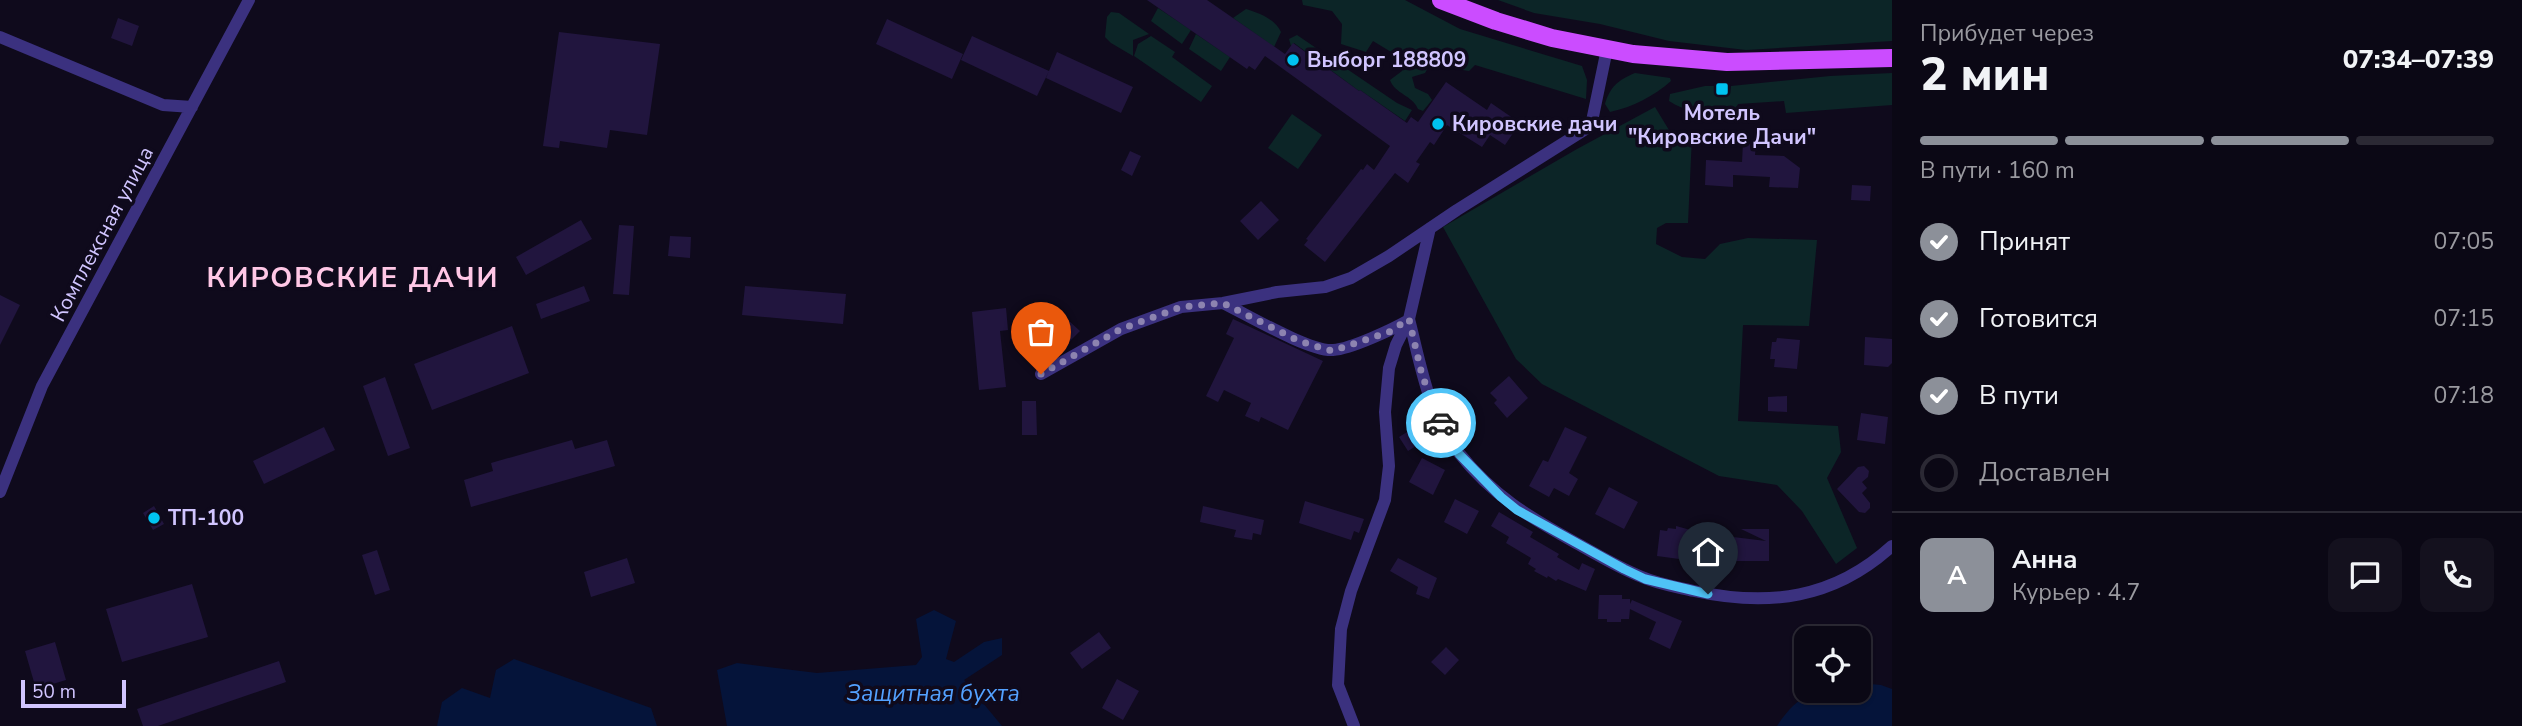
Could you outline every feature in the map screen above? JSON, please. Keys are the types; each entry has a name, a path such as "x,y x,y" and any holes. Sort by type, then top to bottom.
{"main road":[{"path":"1441,0 1507,25 1552,38 1671,58 1727,62 1892,58"}],"street":[{"name":"Комплексная улица","path":"0,492 42,386 249,0"},
{"path":"4,42 163,104 192,107"},
{"path":"1041,374 1121,329 1181,307 1325,287 1350,278 1389,256 1589,127 1607,49"},
{"path":"1354,726 1338,685 1341,629 1351,591 1385,500 1389,466 1385,412 1389,368 1396,345 1409,319 1430,228"},
{"path":"1223,303 1299,341 1332,351 1389,332 1409,319"},
{"path":"1409,319 1427,394 1447,436 1459,454 1517,510 1645,579 1737,598 1770,599 1838,583 1880,557 1892,545"}],"green space":[{"path":"1302,0 1405,0 1460,29 1582,66 1587,80 1586,99 1475,65 1469,71 1451,68 1448,61 1425,57 1429,66 1425,73 1412,77 1415,88 1428,94 1432,100 1423,111 1392,85 1390,80 1402,71 1401,58 1373,41 1366,52 1341,44 1342,24 1332,11 1303,5"},
{"path":"1498,0 1892,0 1892,41 1746,50 1669,41 1600,24 1534,13"},
{"path":"1158,8 1191,30 1182,44 1151,21"},
{"path":"1246,9 1266,17 1278,27 1281,32 1274,47 1233,18"},
{"path":"1111,12 1119,13 1149,34 1133,40 1133,56 1105,37 1107,17"},
{"path":"1196,34 1230,57 1221,71 1189,49"},
{"path":"1297,35 1397,103 1412,110 1405,121 1294,43 1291,46 1289,39"},
{"path":"1151,36 1175,52 1172,57 1212,86 1201,102 1134,56 1138,44"},
{"path":"1635,73 1670,78 1671,81 1643,100 1610,112 1605,104 1609,93 1619,81"},
{"path":"1892,73 1892,105 1786,113 1784,101 1738,104 1734,113 1717,113 1692,111 1669,101 1670,94 1705,86 1714,86 1715,94 1730,94 1731,86"},
{"path":"1655,107 1672,135 1692,136 1688,223 1666,223 1657,228 1656,244 1682,257 1705,259 1720,244 1748,238 1817,240 1809,326 1743,325 1738,421 1838,426 1841,452 1827,478 1857,548 1836,564 1802,511 1777,485 1719,476 1542,384 1516,359 1443,227"},
{"path":"1292,114 1322,135 1298,169 1268,148"}],"water":[{"name":"Защитная бухта","path":"934,610 956,621 946,659 954,662 984,642 1002,638 1002,655 964,680 1002,726 727,726 717,670 737,663 817,673 916,665 922,657 916,619"},
{"path":"514,659 651,708 657,726 437,726 442,702 462,688 490,698 496,670"},
{"path":"1871,684 1881,685 1892,689 1892,726 1777,726 1794,705 1871,703"}],"building":[{"path":"1147,0 1207,0 1285,54 1293,43 1407,123 1411,117 1418,122 1446,82 1487,110 1491,103 1520,123 1505,145 1490,135 1482,147 1447,125 1434,145 1430,142 1416,162 1420,164 1408,183 1395,173 1325,262 1304,245 1308,240 1306,239 1361,169 1367,164 1374,170 1390,146 1265,56 1255,70 1249,66 1247,69"},
{"path":"118,18 139,26 132,46 111,38"},
{"path":"887,19 963,54 952,79 876,44"},
{"path":"559,32 660,44 647,135 610,130 607,148 560,141 559,148 543,146"},
{"path":"972,36 1049,71 1037,96 961,60"},
{"path":"1057,52 1133,87 1121,113 1046,78"},
{"path":"1743,143 1756,144 1755,155 1784,156 1800,168 1798,188 1769,187 1770,177 1733,175 1733,187 1705,185 1706,160 1742,162"},
{"path":"1130,151 1141,156 1132,176 1121,170"},
{"path":"1852,185 1871,186 1870,201 1851,200"},
{"path":"1261,201 1279,220 1258,240 1240,221"},
{"path":"581,220 592,239 526,275 516,257"},
{"path":"619,225 634,226 629,295 613,294"},
{"path":"670,236 691,237 690,258 668,256"},
{"path":"584,286 590,301 541,319 536,304"},
{"path":"745,286 846,294 843,324 742,315"},
{"path":"0,295 20,305 0,345"},
{"path":"1006,308 1008,330 1000,331 1006,387 979,390 972,312"},
{"path":"1233,319 1323,361 1288,430 1261,417 1259,422 1245,416 1251,403 1224,390 1218,402 1206,396 1234,338 1226,334"},
{"path":"1068,320 1080,331 1064,347 1052,336"},
{"path":"512,326 529,373 432,410 414,364"},
{"path":"1865,337 1892,339 1892,363 1888,367 1864,365"},
{"path":"1777,338 1800,340 1797,369 1774,367 1775,359 1770,359 1772,342 1776,342"},
{"path":"1509,376 1528,398 1507,418 1494,403 1497,400 1490,393"},
{"path":"385,377 410,448 388,456 363,386"},
{"path":"1460,396 1470,413 1455,425 1444,409"},
{"path":"1787,396 1787,412 1768,411 1768,397"},
{"path":"1022,401 1036,401 1037,435 1022,435"},
{"path":"1861,413 1888,417 1885,444 1857,440"},
{"path":"1420,424 1429,438 1408,451 1399,437"},
{"path":"324,427 335,450 264,484 253,461"},
{"path":"1565,427 1587,437 1569,473 1578,479 1569,496 1554,488 1549,497 1529,486 1543,460 1548,462"},
{"path":"572,440 575,449 607,440 615,466 471,507 464,480 493,471 491,463"},
{"path":"1422,458 1445,470 1433,495 1409,482"},
{"path":"1864,466 1869,471 1868,477 1862,482 1867,488 1862,493 1870,503 1870,508 1865,513 1859,512 1837,489 1858,467"},
{"path":"1609,487 1638,502 1624,529 1595,514"},
{"path":"1455,499 1479,511 1467,534 1444,522"},
{"path":"1305,501 1364,519 1359,533 1354,531 1351,540 1299,523"},
{"name":"ТП-100","path":"154,506 164,524 153,530 143,513"},
{"path":"1203,506 1264,520 1261,535 1253,533 1252,540 1234,537 1236,530 1200,522"},
{"path":"1499,512 1533,532 1530,537 1559,554 1557,557 1579,570 1582,563 1595,569 1586,591 1534,571 1536,569 1528,564 1531,558 1506,543 1509,537 1491,526"},
{"path":"1676,526 1698,532 1694,561 1657,556 1660,530 1676,529"},
{"path":"1741,529 1769,529 1769,561 1725,561 1725,536 1766,541"},
{"path":"377,550 390,590 375,595 362,555"},
{"path":"627,558 635,583 591,597 584,572"},
{"path":"1398,558 1437,578 1429,599 1416,594 1418,587 1390,571"},
{"path":"192,584 208,637 122,662 106,609"},
{"path":"1599,595 1622,595 1622,599 1630,599 1630,604 1632,600 1682,621 1670,649 1649,639 1656,622 1630,609 1629,619 1621,619 1621,622 1598,619"},
{"path":"1099,632 1111,648 1082,669 1070,653"},
{"path":"55,642 66,680 36,689 25,651"},
{"path":"1446,647 1459,660 1445,675 1431,662"},
{"path":"279,661 286,682 158,726 143,726 137,709"},
{"path":"1117,679 1139,691 1123,720 1102,708"}],"way so far":[{"path":"1041,374 1121,329 1181,307 1223,303 1299,341 1332,351 1389,332 1409,319 1427,394 1441,423"}],"place":[{"name":"Выборг 188809","path":"1293,60"},
{"name":"Мотель \"Кировские Дачи\"","path":"1722,89"},
{"name":"Кировские дачи","path":"1438,124"},
{"name":"ТП-100","path":"154,518"}],"district":[{"name":"КИРОВСКИЕ ДАЧИ","path":"353,278"}],"route":[{"path":"1441,423 1459,454 1489,486 1517,510 1645,579 1708,594"}]}
